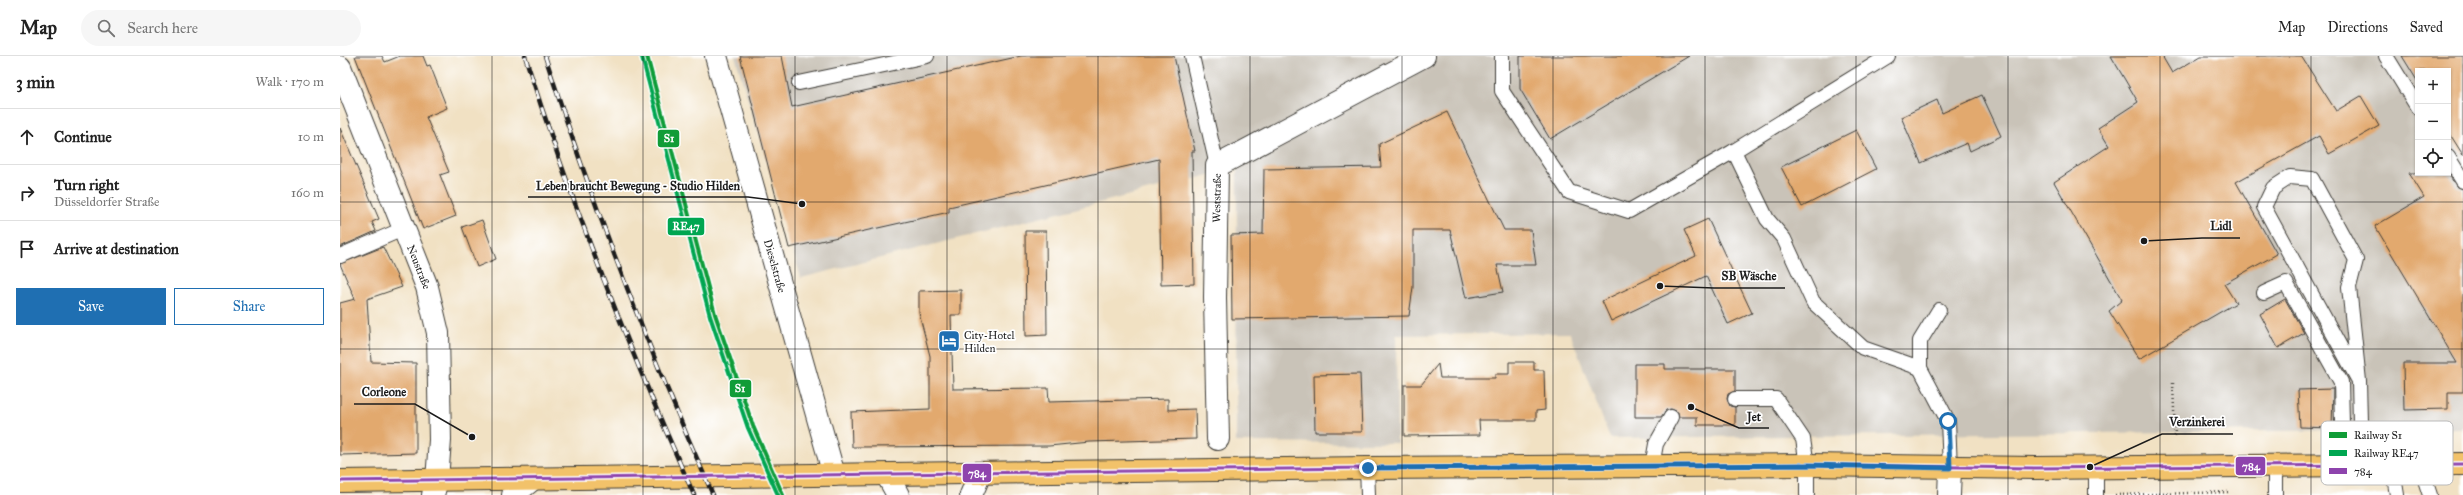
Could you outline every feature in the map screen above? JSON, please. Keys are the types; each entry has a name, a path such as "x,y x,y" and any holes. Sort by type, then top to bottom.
{"main road":[{"path":"2453,464 2463,464"},
{"path":"340,481 438,490 533,479 1368,468 1807,465 1950,468 2096,468 2321,465"}],"street":[{"name":"Dieselstraße","path":"716,56 834,475"},
{"name":"Weststraße","path":"1218,439 1215,298 1217,166 1424,56"},
{"name":"Neustraße","path":"340,67 427,287 438,334 440,440 438,490"},
{"path":"1949,495 1950,468"},
{"path":"971,495 980,474"},
{"path":"886,475 898,495"},
{"path":"512,495 533,479"}],"lane":[{"path":"799,83 927,56"},
{"path":"1192,56 1217,166"},
{"path":"1502,56 1502,91 1569,192 1629,211 1734,151 1888,56"},
{"path":"2386,56 2416,104"},
{"path":"1734,151 1767,219 1784,238 1813,302 1863,348 1920,368"},
{"path":"2451,162 2463,181"},
{"path":"2356,421 2359,381 2349,287 2356,260 2312,179 2290,177 2273,188 2264,207 2359,381"},
{"path":"340,256 403,229"},
{"path":"2264,293 2286,282 2341,382 2346,421"},
{"path":"1939,310 1920,341 1920,368 1948,421 1950,468"},
{"path":"1735,399 1776,399 1803,439 1807,465 1807,495"},
{"path":"1652,466 1656,444 1671,417"},
{"path":"2275,466 2275,495"},
{"path":"1368,468 1368,495"},
{"path":"2096,468 2096,495"},
{"path":"2395,485 2397,495"},
{"path":"2427,485 2430,495"}],"path":[{"path":"2174,383 2175,437"}],"shaded area":[{"path":"735,56 2463,56 2463,429 2453,429 2453,421 2321,421 2321,430 1610,438 1570,333 1396,335 1397,443 1236,442 1237,168 801,278"}],"building":[{"path":"355,56 382,56 385,62 400,56 423,56 427,66 430,65 447,108 426,117 449,172 440,175 456,216 423,229"},
{"path":"740,56 782,56 792,107 1021,56 1174,56 1195,151 1192,151 1194,284 1161,285 1159,159 949,207 949,212 789,248"},
{"path":"1520,56 1689,56 1550,139 1520,89"},
{"path":"2111,56 2162,56 2172,73 2201,56 2301,56 2336,111 2361,96 2379,126 2329,154 2319,136 2236,182 2277,254 2224,284 2236,303 2139,359 2109,311 2122,300 2054,182 2109,146 2098,128 2138,102"},
{"path":"2402,56 2463,56 2463,155 2451,136 2451,68 2415,68 2415,77"},
{"path":"1982,95 2001,136 1970,151 1967,143 1921,163 1901,117 1937,100 1942,113"},
{"path":"1447,112 1504,230 1531,230 1536,265 1497,265 1503,292 1466,298 1450,230 1413,230 1413,287 1409,316 1232,319 1231,235 1263,234 1264,169 1381,167 1379,144"},
{"path":"340,128 379,219 372,222 376,231 340,247"},
{"path":"1856,130 1876,169 1802,207 1781,167"},
{"path":"2409,173 2415,173 2415,176 2450,176 2456,186 2463,189 2463,392 2448,392 2448,409 2404,410 2403,363 2457,363 2375,226 2424,197"},
{"path":"1708,219 1752,313 1728,324 1706,276 1611,321 1602,301 1696,256 1684,230"},
{"path":"482,220 496,259 477,267 462,227"},
{"path":"1025,231 1046,231 1047,335 1026,336"},
{"path":"383,247 402,287 367,299 371,362 416,363 416,453 340,455 340,303 355,299 340,264"},
{"path":"961,290 961,315 951,315 953,389 1048,388 1049,402 1168,399 1168,410 1195,409 1196,439 1089,442 1049,446 852,447 851,412 930,409 930,356 919,313 919,291"},
{"path":"2285,299 2304,333 2278,348 2260,314"},
{"path":"1509,362 1534,362 1534,370 1544,370 1545,410 1536,411 1536,420 1479,420 1480,435 1404,436 1404,385 1421,385 1438,364 1440,378 1495,378 1495,374 1509,374"},
{"path":"1635,364 1665,364 1665,369 1735,369 1735,391 1728,394 1727,399 1730,406 1735,407 1735,425 1697,425 1697,417 1679,417 1678,412 1671,409 1666,410 1661,417 1635,417"},
{"path":"1360,374 1362,432 1315,432 1314,375"},
{"path":"2333,389 2332,421 2321,421 2321,428 2300,427 2298,390"}],"railway":[{"path":"525,56 562,168 603,278 647,387 694,495"},
{"path":"545,56 602,223 644,333 713,495"}],"rail line":[{"name":"S1","path":"647,56 715,314 753,426 783,495"},
{"name":"RE47","path":"642,57 710,316 748,428 778,495"}],"transit line":[{"name":"784","path":"2453,464 2463,464"},
{"name":"784","path":"340,481 1367,468 1807,465 2036,468 2321,465"}],"place":[{"name":"Leben braucht Bewegung - Studio Hilden","path":"802,204"},
{"name":"Lidl","path":"2144,241"},
{"name":"SB Wäsche","path":"1660,286"},
{"name":"City-Hotel Hilden","path":"949,341"},
{"name":"Jet","path":"1691,407"},
{"name":"Corleone","path":"472,437"},
{"name":"Verzinkerei","path":"2090,467"}],"route":[{"path":"1368,468 1807,465 1950,468 1948,421"}]}
